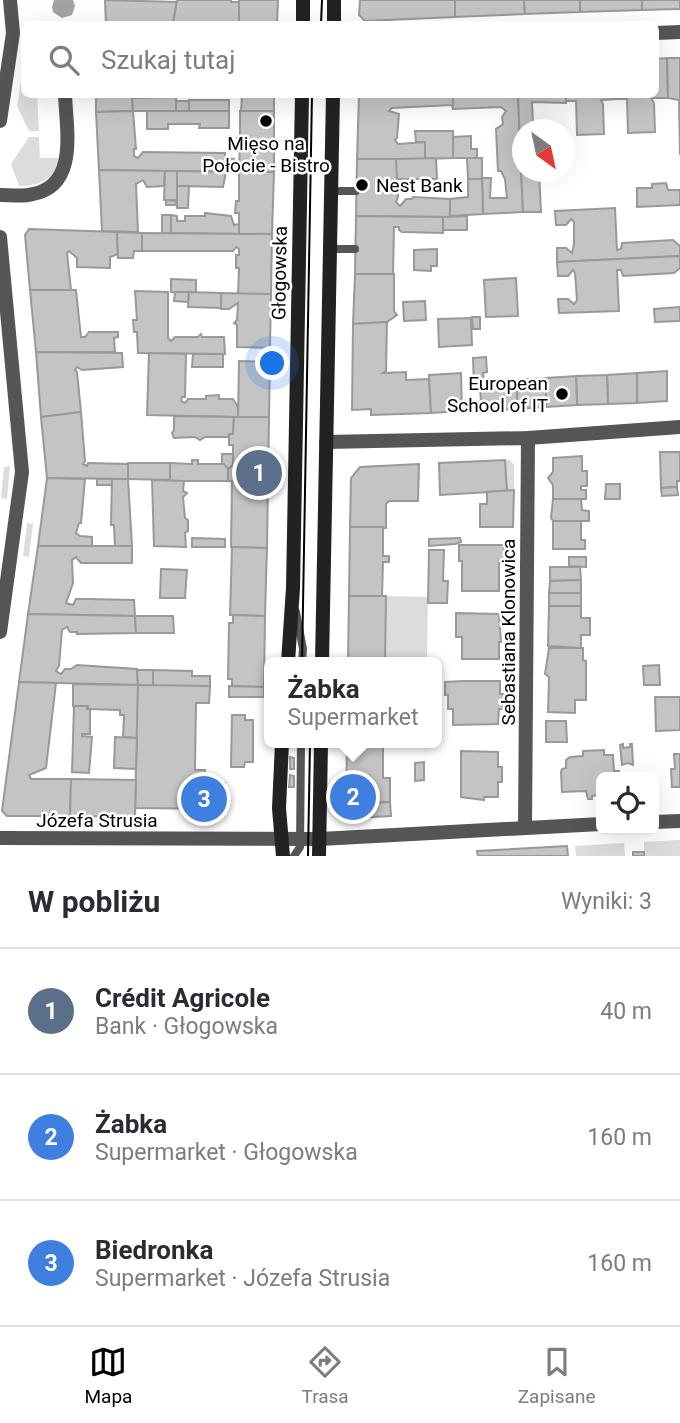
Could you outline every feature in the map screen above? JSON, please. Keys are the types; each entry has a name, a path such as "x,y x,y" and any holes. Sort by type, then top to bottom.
{"street":[{"path":"0,121 13,33 10,0"},
{"path":"303,0 303,21"},
{"path":"334,0 334,21"},
{"path":"659,33 680,32"},
{"path":"0,195 33,194 50,187 62,174 68,156 65,98"},
{"name":"Głogowska","path":"288,657 293,588 302,98"},
{"path":"322,657 332,98"},
{"path":"0,237 22,472 2,592 0,632"},
{"path":"326,442 528,438 680,427"},
{"name":"Sebastiana Klonowica","path":"525,827 528,438"},
{"path":"282,748 279,808 283,856"},
{"path":"319,856 321,748"},
{"path":"659,822 680,821"},
{"name":"Józefa Strusia","path":"0,838 281,840 596,824"}],"lane":[{"path":"330,191 356,191"},
{"path":"329,249 355,249"},
{"path":"293,588 302,657"},
{"path":"294,856 300,839 301,748"}],"shaded area":[{"path":"54,0 73,0 75,6 72,15 62,18 53,12"},
{"path":"21,81 21,98 37,98 39,131 29,131 17,106"},
{"path":"29,137 39,137 40,158 59,158 50,177 33,185 19,186 11,164"},
{"path":"505,460 510,460 514,465 514,490 506,490"},
{"path":"10,466 7,499 1,498 4,467"},
{"path":"27,523 33,524 29,557 23,556"},
{"path":"386,596 428,597 427,657 385,657"},
{"path":"680,840 680,856 644,856 644,842"},
{"path":"624,843 625,856 576,856 575,846"}],"building":[{"path":"105,0 177,2 174,21 106,21"},
{"path":"177,0 239,2 239,21 174,21"},
{"path":"239,0 278,0 277,21 239,21"},
{"path":"360,0 455,0 455,17 365,21 359,15"},
{"path":"455,0 524,0 525,14 455,17"},
{"path":"524,0 580,0 580,12 525,14"},
{"path":"580,0 642,0 642,10 580,12"},
{"path":"642,0 680,0 680,9 642,10"},
{"path":"667,58 668,98 659,98 659,59"},
{"path":"667,58 680,58 680,155 679,100 668,98"},
{"path":"96,98 132,98 133,111 96,112"},
{"path":"132,98 176,98 176,111 133,111"},
{"path":"242,98 274,98 274,111 241,111"},
{"path":"359,98 453,98 453,109 452,105 392,108 389,111 399,114 395,140 398,144 425,142 425,159 357,159"},
{"path":"453,98 518,98 519,119 512,119 512,182 522,182 523,212 483,214 482,178 491,178 490,198 507,198 505,179 501,171 498,171 496,129 503,124 502,117 506,111 501,107 453,109"},
{"path":"518,98 566,98 566,103 532,102 533,119 519,119"},
{"path":"566,98 617,98 601,100 604,134 577,135 576,101 566,101"},
{"path":"651,98 654,103 655,132 628,133 627,99 617,99"},
{"path":"189,100 229,100 229,111 189,111"},
{"path":"176,101 189,101 189,111 176,111"},
{"path":"133,111 136,149 134,156 138,158 143,152 225,153 225,158 234,159 236,163 239,161 239,172 99,170 96,112"},
{"path":"147,111 229,111 229,128 168,124 168,129 147,129"},
{"path":"240,111 274,111 274,172 239,172 240,143 237,143 237,138 240,138"},
{"path":"415,131 453,131 453,158 425,159 425,142 416,142"},
{"path":"471,136 471,149 477,149 477,158 453,158 453,137"},
{"path":"436,158 437,179 396,179 396,159"},
{"path":"467,158 482,158 482,179 468,179"},
{"path":"357,159 396,159 396,202 400,206 406,199 413,197 450,199 450,217 356,216"},
{"path":"99,170 165,171 164,186 147,187 143,180 136,184 138,232 102,231"},
{"path":"165,171 177,171 177,200 164,200"},
{"path":"177,171 226,172 223,187 177,186"},
{"path":"239,172 274,172 272,234 239,234 239,213 235,213 236,201 239,201"},
{"path":"468,179 482,179 483,214 450,216 450,199 468,197"},
{"path":"522,182 540,182 541,212 523,212"},
{"path":"666,183 668,190 680,190 680,205 637,207 637,188 652,188 652,184"},
{"path":"177,186 189,186 188,208 177,208"},
{"path":"166,200 176,201 176,205 166,205"},
{"path":"615,208 617,250 621,249 622,243 673,240 680,246 680,256 557,262 557,248 566,248 572,253 574,222 571,219 566,225 556,225 555,211"},
{"path":"205,213 231,216 234,225 239,224 239,234 171,233 171,215 177,216 177,221 185,221 185,216 205,216"},
{"path":"162,215 171,215 171,233 162,233"},
{"path":"356,216 443,217 443,233 402,232 399,227 394,227 393,274 355,274"},
{"path":"467,216 467,230 443,230 443,217"},
{"path":"29,229 117,232 118,254 110,257 110,268 77,267 77,258 69,251 71,290 30,290 25,235"},
{"path":"117,232 142,233 142,251 134,251 133,258 118,258"},
{"path":"142,233 272,234 271,294 238,294 239,268 236,268 236,255 239,255 239,249 236,247 233,251 142,251"},
{"path":"437,249 437,266 431,266 431,271 414,270 414,250"},
{"path":"680,256 680,268 674,273 623,276 621,270 617,270 619,311 559,313 558,299 568,299 574,304 577,300 575,273 573,270 568,276 558,276 557,262"},
{"path":"355,274 394,274 394,311 397,315 387,322 353,324"},
{"path":"516,278 518,316 486,317 484,280"},
{"path":"171,279 196,280 196,293 171,292"},
{"path":"30,290 76,290 81,337 85,337 89,332 118,332 118,337 114,338 115,352 36,352"},
{"path":"135,291 168,292 168,338 171,341 175,337 198,337 201,334 202,337 224,337 225,354 138,353 137,332 134,332 133,320 137,320"},
{"path":"175,292 189,292 188,302 174,301"},
{"path":"189,292 221,293 221,308 188,307"},
{"path":"221,293 271,294 270,348 237,347 237,325 234,323 237,320 238,303 229,309 221,309"},
{"path":"425,301 426,320 404,321 403,302"},
{"path":"680,307 680,321 655,322 654,309"},
{"path":"472,317 480,317 480,329 473,329"},
{"path":"471,318 472,345 439,347 438,319"},
{"path":"387,322 386,371 383,373 406,372 406,380 429,379 431,413 371,415 371,409 352,410 353,324"},
{"path":"36,352 122,353 123,367 82,370 77,367 75,370 81,412 41,417"},
{"path":"149,353 186,354 185,397 182,397 181,401 185,403 188,399 206,399 206,396 219,395 219,399 233,399 238,407 238,417 147,415"},
{"path":"193,354 223,354 223,367 192,367"},
{"path":"486,357 487,372 483,373 484,382 481,386 474,387 473,358"},
{"path":"239,361 270,362 269,417 238,417"},
{"path":"667,371 667,401 637,403 637,373"},
{"path":"461,373 462,411 431,413 429,375"},
{"path":"637,373 637,403 608,404 607,375"},
{"path":"607,375 608,404 577,405 576,376"},
{"path":"576,376 577,405 546,407 546,378"},
{"path":"546,378 546,407 517,409 517,380"},
{"path":"517,380 517,409 487,410 486,402 481,402 480,388 486,388 485,381"},
{"path":"81,412 85,461 83,464 128,464 128,479 47,478 41,417"},
{"path":"174,416 234,417 233,434 229,434 229,437 205,437 200,440 195,437 174,438"},
{"path":"234,417 269,417 268,482 228,481 228,469 233,465 233,445 229,445 229,434 233,434"},
{"path":"660,452 680,452 680,481 677,481 677,487 661,488"},
{"path":"222,454 233,454 233,465 228,469 222,464"},
{"path":"582,456 582,471 587,471 587,486 581,486 581,490 586,490 586,499 553,499 553,485 548,478 553,472 553,458"},
{"path":"192,460 198,460 198,464 224,464 228,469 228,481 170,481 170,463 192,464"},
{"path":"505,460 507,491 440,495 439,463"},
{"path":"128,463 170,463 170,480 128,479"},
{"path":"419,464 418,501 389,501 386,504 386,528 350,527 351,478 360,467"},
{"path":"47,478 85,479 81,523 76,533 92,537 92,546 38,546"},
{"path":"97,479 112,479 112,485 97,485"},
{"path":"112,479 128,479 132,546 115,546 114,525 111,525"},
{"path":"152,480 184,481 183,491 187,493 183,497 185,518 188,520 186,547 154,546"},
{"path":"232,481 268,482 267,548 231,547"},
{"path":"606,484 620,484 620,499 605,499"},
{"path":"677,487 678,495 662,496 661,488"},
{"path":"514,490 513,527 480,527 480,504 487,504 487,492"},
{"path":"553,499 581,499 582,510 589,511 589,521 553,521"},
{"path":"553,521 581,521 581,540 585,540 585,549 553,549"},
{"path":"350,527 383,527 383,556 389,556 389,562 383,562 382,597 349,596"},
{"path":"192,538 225,539 225,547 192,547"},
{"path":"460,538 461,542 455,544 429,546 429,539"},
{"path":"459,545 504,545 504,562 499,563 499,591 462,591"},
{"path":"38,546 132,546 132,563 81,563 76,557 72,560 73,583 66,603 73,605 76,599 134,600 135,616 28,614"},
{"path":"232,547 267,548 265,616 230,615"},
{"path":"429,550 444,550 443,581 448,581 447,603 428,603"},
{"path":"569,557 586,557 586,567 569,566"},
{"path":"550,567 580,567 581,580 550,581"},
{"path":"161,569 187,570 185,598 160,598"},
{"path":"581,580 581,593 549,593 550,581"},
{"path":"549,593 581,593 581,606 549,606"},
{"path":"349,596 386,596 385,657 348,657"},
{"path":"549,606 581,606 581,618 590,618 590,635 581,635 581,648 548,646"},
{"path":"456,613 499,614 499,659 462,659 462,637 456,637"},
{"path":"28,614 135,616 136,633 77,634 70,632 67,627 62,630 59,666 56,671 61,674 65,669 77,665 137,669 138,685 19,682"},
{"path":"233,615 265,616 264,687 232,686 232,679 228,679 229,623 233,623"},
{"path":"135,616 173,616 174,633 136,633"},
{"path":"549,648 583,648 583,660 586,661 586,700 575,700 575,713 548,712 549,677 545,674"},
{"path":"659,665 660,685 644,685 643,666"},
{"path":"137,670 153,670 153,686 138,685"},
{"path":"153,670 192,671 192,676 210,676 210,686 153,686"},
{"path":"500,681 503,709 499,709 498,724 453,725 453,709 448,709 445,682"},
{"path":"19,682 56,683 46,768 29,775 31,779 71,779 70,816 7,816 2,811"},
{"path":"73,684 138,685 137,738 123,737 124,715 120,715 120,710 73,706"},
{"path":"138,685 210,686 209,703 196,703 195,770 205,770 204,782 225,783 224,809 135,808"},
{"path":"229,686 264,687 264,697 229,697"},
{"path":"655,697 680,697 680,730 656,731"},
{"path":"74,706 88,706 87,709 90,709 90,734 82,734 92,737 89,773 72,772"},
{"path":"232,715 245,715 245,720 253,720 253,762 245,762 244,767 231,767"},
{"path":"546,721 566,721 567,742 546,742"},
{"path":"115,737 137,738 136,769 114,768"},
{"path":"623,744 623,748 632,744 633,765 622,765 620,745"},
{"path":"347,748 383,748 383,778 390,778 390,802 346,804"},
{"path":"604,750 604,755 613,755 614,771 619,771 596,772 596,796 592,796 592,799 588,799 586,791 562,792 561,772 566,768 566,760 583,756 583,751"},
{"path":"461,751 498,752 502,782 498,782 498,797 484,797 484,800 461,797"},
{"path":"674,754 680,754 680,787 672,787"},
{"path":"290,757 294,758 294,769 290,769"},
{"path":"424,762 424,780 415,781 415,763"},
{"path":"290,775 294,776 294,787 289,787"},
{"path":"71,779 136,780 135,817 70,816"},
{"path":"390,802 391,816 356,818 346,810 346,804"},
{"path":"567,846 568,856 478,856 477,851"},
{"path":"633,852 644,852 644,856 633,856"}],"tram line":[{"path":"321,21 322,0"},
{"path":"302,657 312,98"},
{"path":"308,856 310,748"}],"place":[{"name":"Mięso na Połocie - Bistro","path":"266,121"},
{"name":"Nest Bank","path":"362,185"},
{"name":"European School of IT","path":"562,394"},
{"name":"Crédit Agricole","path":"259,473"},
{"name":"Żabka","path":"353,797"},
{"name":"Biedronka","path":"204,799"}]}
